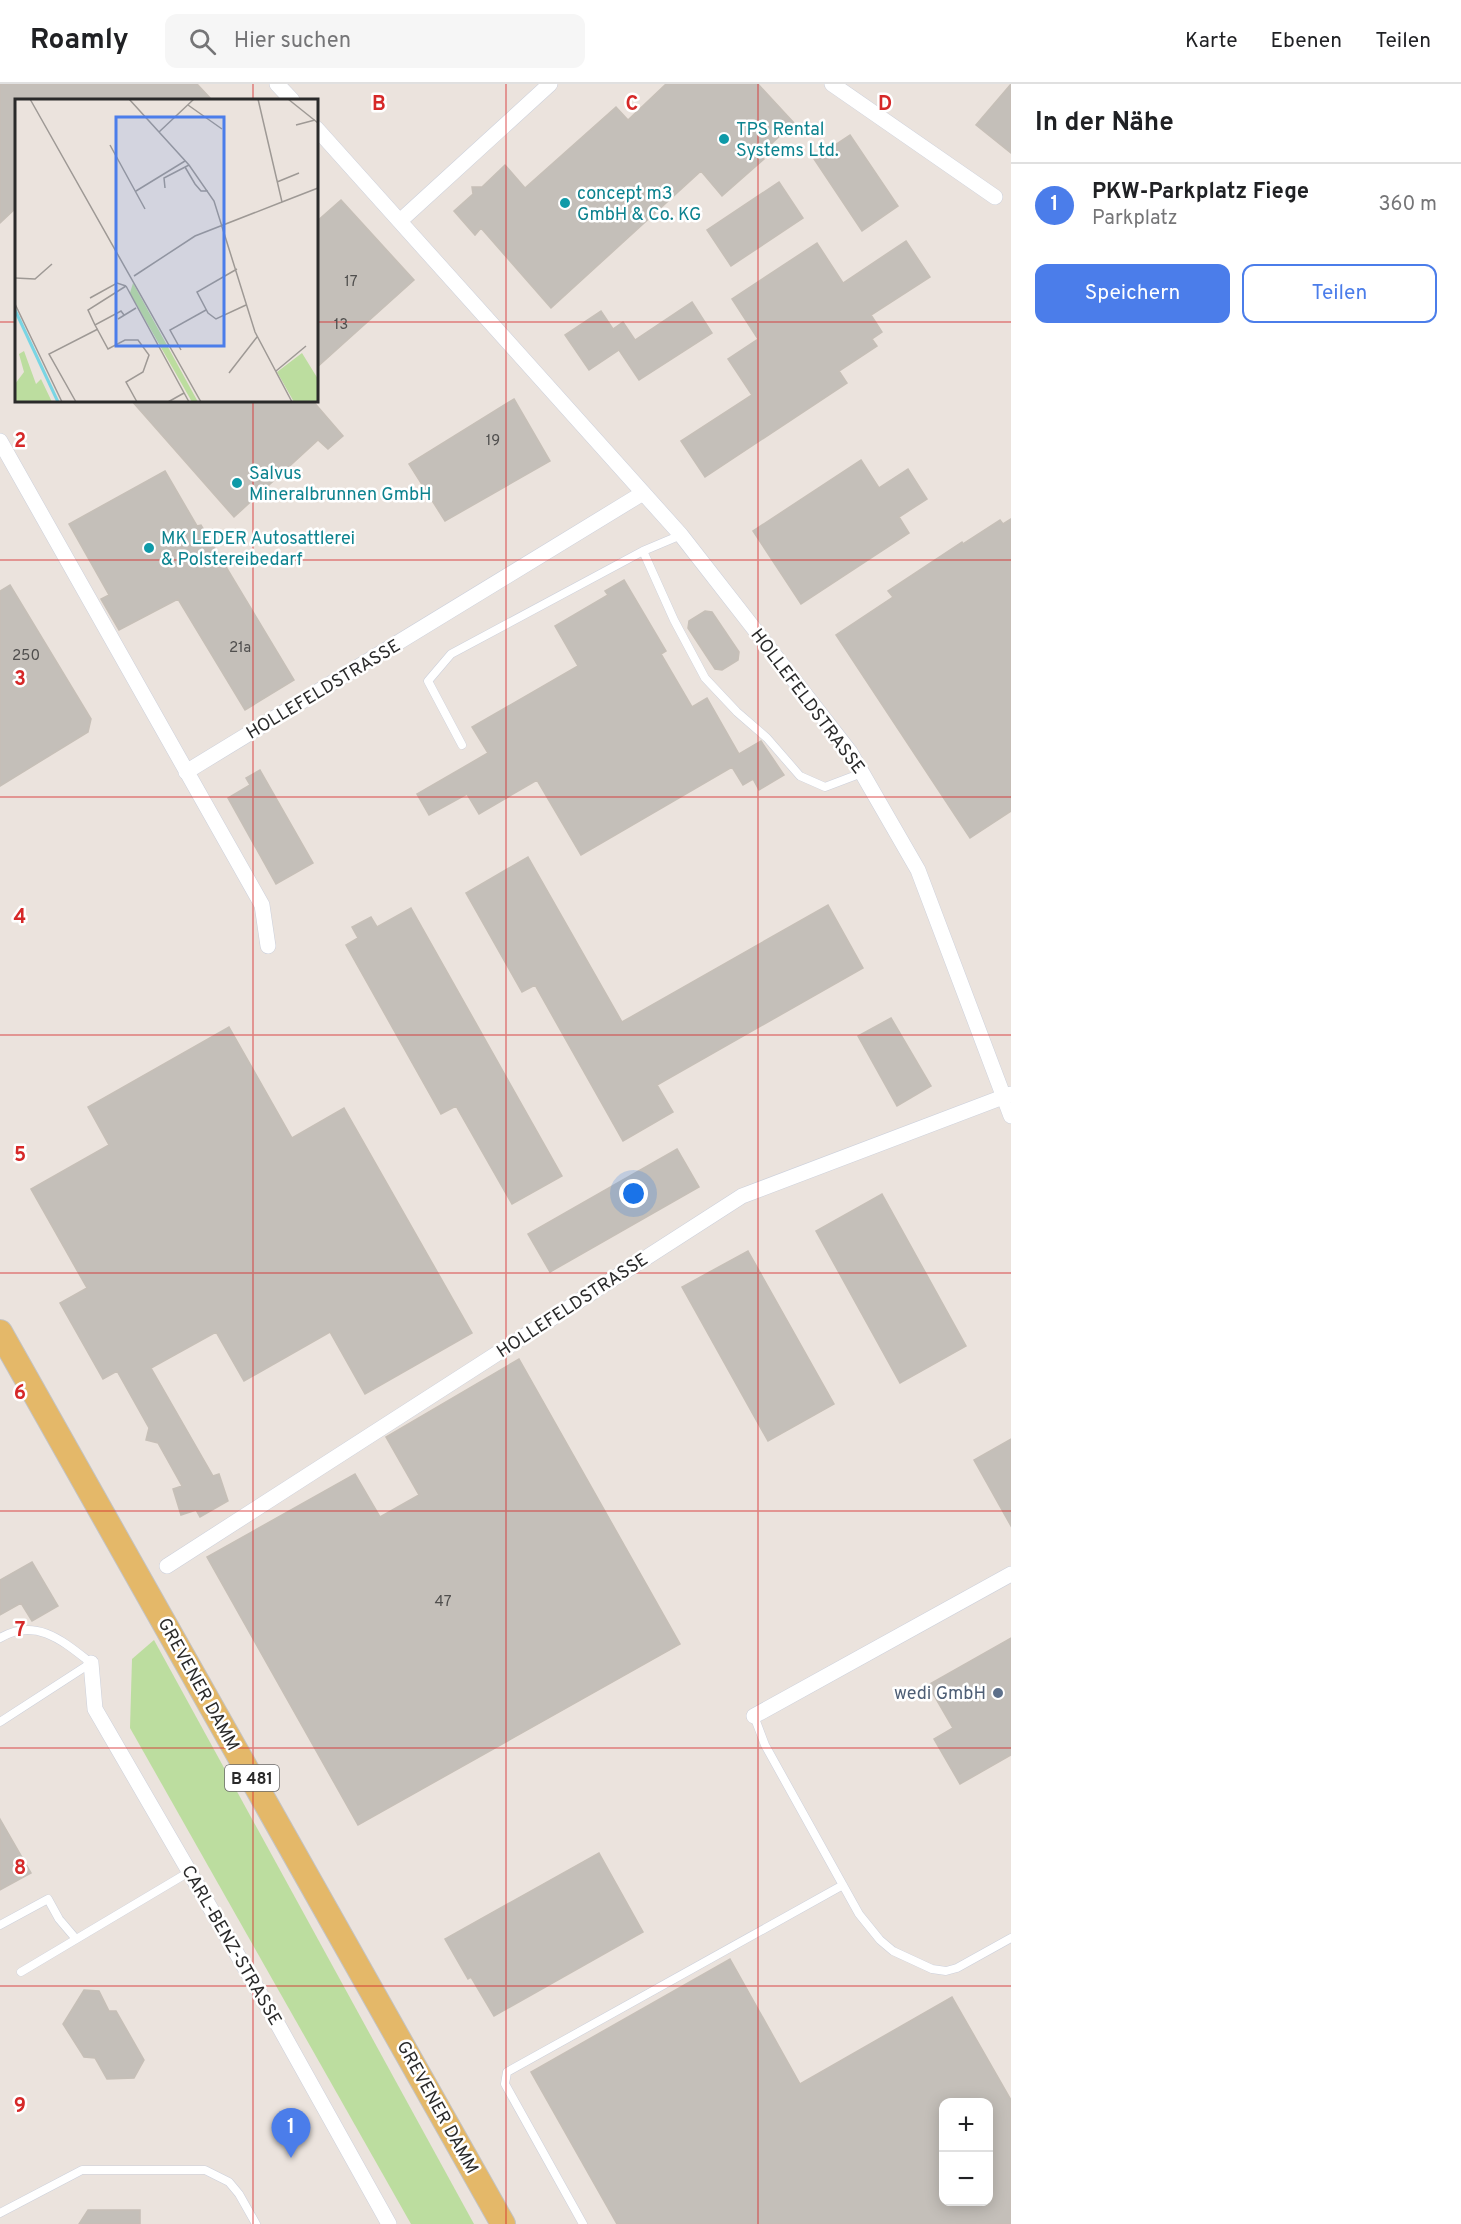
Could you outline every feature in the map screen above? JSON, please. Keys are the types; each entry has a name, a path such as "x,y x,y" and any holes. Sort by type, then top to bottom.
{"main road":[{"name":"GREVENER DAMM","path":"0,1332 503,2224"}],"street":[{"path":"278,84 291,99"},
{"path":"400,221 550,84"},
{"path":"832,84 995,197"},
{"name":"HOLLEFELDSTRASSE","path":"318,130 681,535 850,752 918,870 1008,1096 1011,1116"},
{"path":"0,441 262,905 268,946"},
{"name":"HOLLEFELDSTRASSE","path":"186,771 644,493"},
{"name":"HOLLEFELDSTRASSE","path":"167,1566 742,1196 1008,1096"},
{"path":"754,1716 1011,1574"},
{"name":"CARL-BENZ-STRASSE","path":"91,1663 94,1709 389,2224"}],"lane":[{"path":"462,745 428,681 452,654 643,551 681,535"},
{"path":"643,551 674,620 705,678 737,712 767,738 800,776 825,787 862,773"},
{"path":"0,1638 23,1629 38,1629 53,1634 91,1663 0,1722"},
{"path":"754,1716 765,1744 859,1914 880,1940 893,1951 932,1970 957,1968 1011,1938"},
{"path":"21,1972 189,1872"},
{"path":"583,2224 505,2084 507,2072 843,1885"},
{"path":"0,1925 48,1899 59,1919 76,1939"},
{"path":"0,2213 82,2170 205,2170 229,2182 239,2194 256,2224"}],"green space":[{"path":"154,1640 474,2224 411,2224 130,1728 132,1659"}],"building":[{"path":"0,84 197,84 211,99 15,99 15,209 0,223"},
{"name":"concept m3 GmbH & Co. KG","path":"666,84 758,84 794,123 759,155 764,159 722,196 701,171 551,308 481,228 475,235 454,211 473,194 472,187 482,187 505,165 525,188 616,107 628,120"},
{"path":"1011,84 1011,153 976,125"},
{"path":"850,135 898,206 862,231 814,159"},
{"path":"779,182 803,218 731,266 707,230"},
{"path":"341,200 414,280 318,366 318,220"},
{"path":"906,241 930,277 871,315 882,332 872,339 877,346 839,371 847,383 705,477 681,441 752,395 728,359 758,339 732,299 817,243 843,283"},
{"path":"692,302 712,333 639,380 619,350 589,370 565,335 601,311 613,329 623,322 635,340"},
{"path":"514,399 550,461 445,521 409,464"},
{"name":"Salvus Mineralbrunnen GmbH","path":"133,402 314,402 343,436 328,449 318,440 234,517"},
{"path":"861,460 879,488 908,469 927,499 899,517 909,533 801,604 753,531"},
{"name":"MK LEDER Autosattlerei & Polstereibedarf","path":"165,471 197,526 201,525 294,680 245,710 178,599 119,630 101,599 109,595 69,524"},
{"path":"1011,519 1011,811 970,838 836,635 893,597 888,591 962,542 963,544 1000,520 1003,524"},
{"path":"624,580 666,651 661,654 692,707 707,698 739,754 761,741 784,775 759,790 753,779 743,785 732,767 581,855 537,780 479,814 467,794 429,815 417,794 488,753 472,727 578,666 555,626 608,595 605,591"},
{"path":"10,585 91,719 88,732 0,786 0,591"},
{"path":"705,611 712,612 739,652 738,660 722,670 715,669 688,628 689,621"},
{"path":"260,770 313,863 276,884 228,798 250,785 246,778"},
{"path":"528,857 622,1022 828,905 863,968 657,1085 673,1112 623,1141 535,985 522,992 466,893"},
{"path":"411,908 562,1176 512,1204 456,1106 441,1114 346,945 358,938 352,927 371,917 377,927"},
{"path":"891,1018 931,1086 897,1106 858,1036"},
{"path":"229,1027 292,1138 344,1108 472,1333 365,1394 330,1332 244,1381 216,1332 151,1368 213,1476 219,1474 228,1501 200,1517 196,1510 181,1515 173,1489 182,1486 158,1443 146,1440 149,1428 117,1371 103,1379 60,1303 87,1288 31,1189 109,1145 88,1107"},
{"path":"677,1149 699,1187 550,1272 528,1234"},
{"path":"882,1194 966,1346 900,1383 816,1231"},
{"path":"748,1251 834,1404 768,1441 682,1287"},
{"path":"519,1359 680,1644 358,1825 207,1557 355,1474 380,1517 419,1495 386,1437"},
{"path":"1011,1439 1011,1526 974,1460"},
{"path":"32,1562 58,1606 32,1621 21,1603 0,1615 0,1580"},
{"path":"1011,1638 1011,1755 960,1784 934,1739 953,1728 928,1685"},
{"path":"0,1819 31,1873 0,1890"},
{"path":"599,1853 643,1932 494,2016 471,1977 468,1979 445,1939"},
{"path":"730,1959 800,2084 952,1997 1011,2100 1011,2224 617,2224 531,2072"},
{"path":"84,1990 99,1991 109,2011 116,2011 144,2060 134,2078 107,2079 95,2058 84,2057 63,2024"},
{"path":"88,2210 140,2210 140,2224 79,2224"}],"place":[{"name":"TPS Rental Systems Ltd.","path":"724,139"},
{"name":"concept m3 GmbH & Co. KG","path":"565,203"},
{"name":"Salvus Mineralbrunnen GmbH","path":"237,483"},
{"name":"MK LEDER Autosattlerei & Polstereibedarf","path":"149,548"},
{"name":"wedi GmbH","path":"998,1693"},
{"name":"PKW-Parkplatz Fiege","path":"291,2158"}]}
